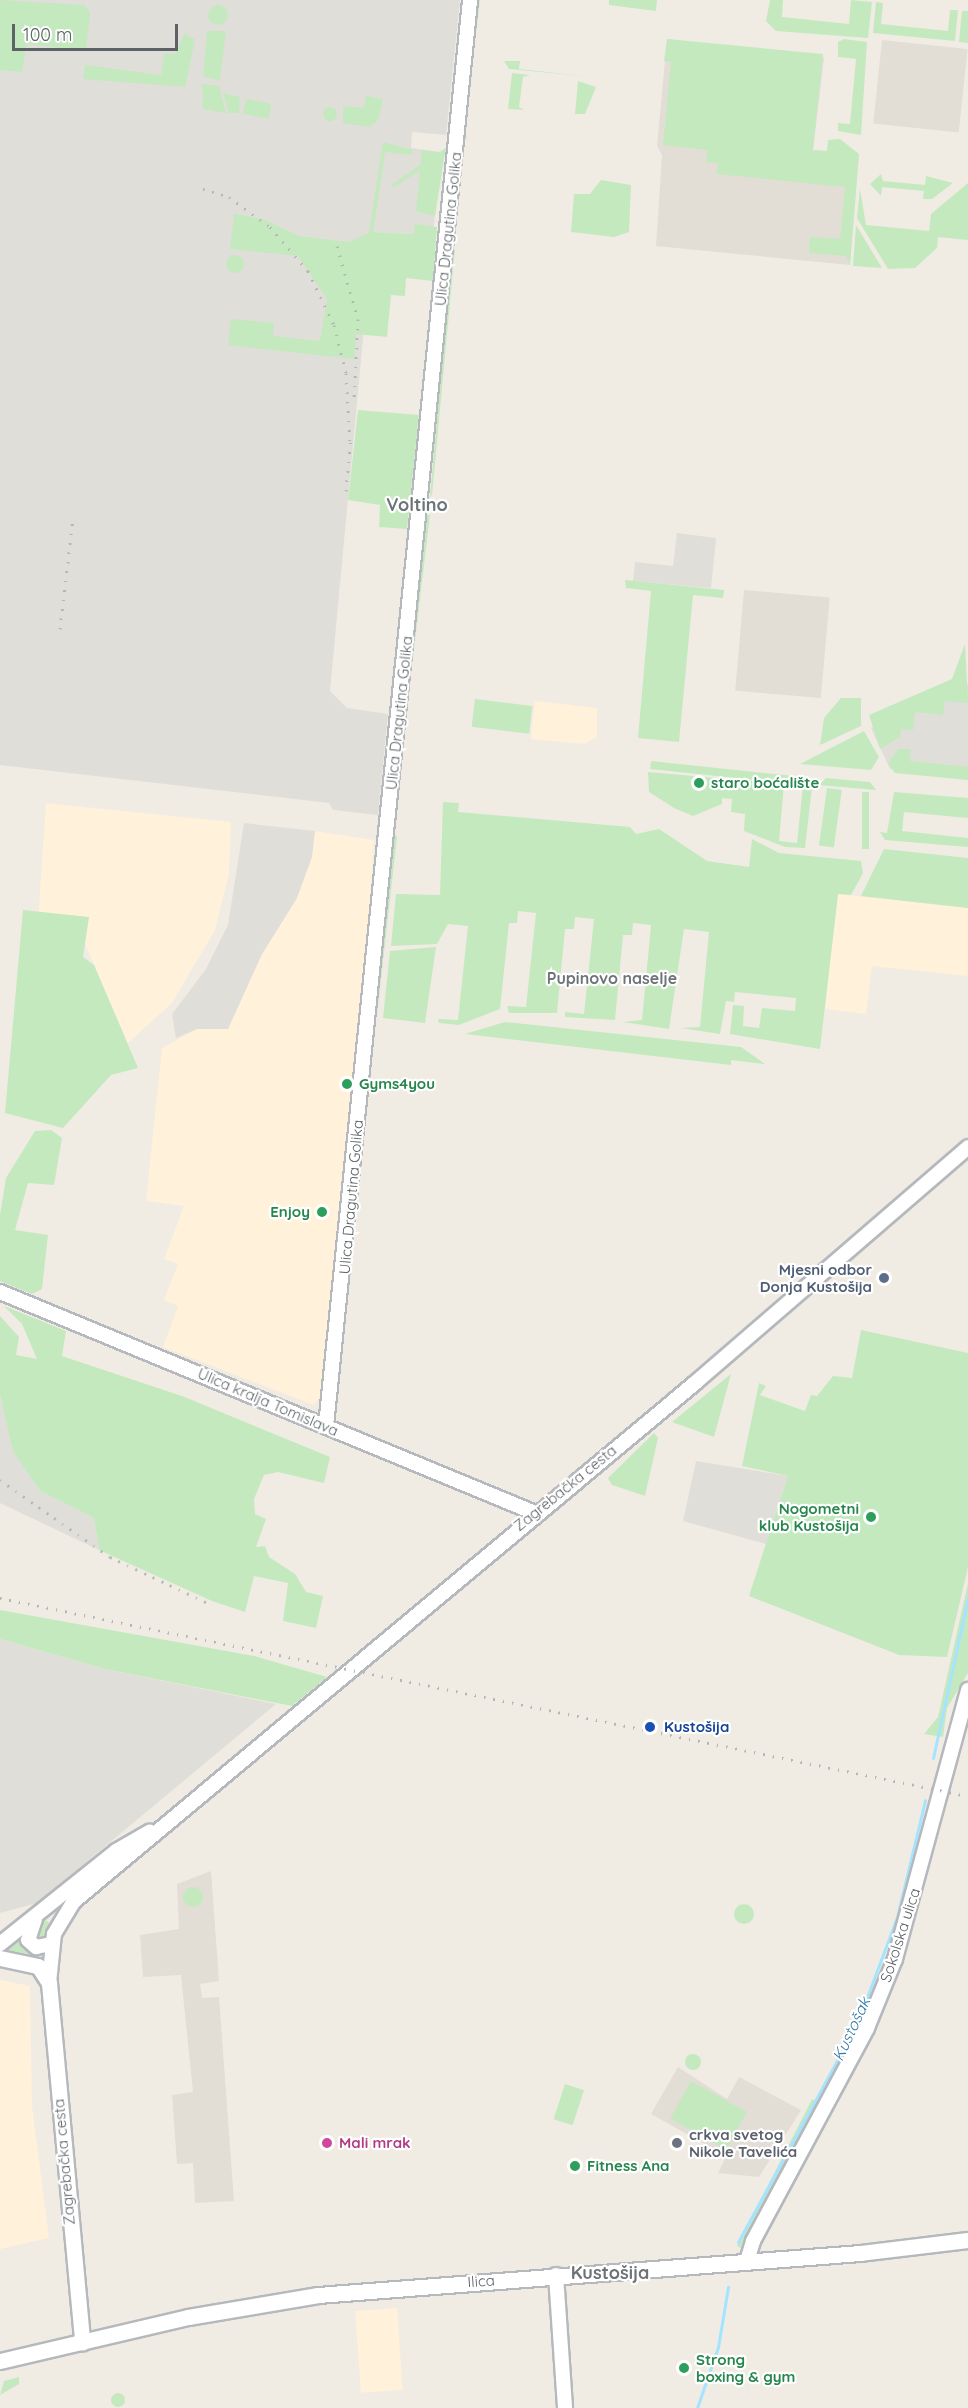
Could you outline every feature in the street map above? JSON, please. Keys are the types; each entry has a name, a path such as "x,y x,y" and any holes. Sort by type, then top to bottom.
{"main road":[{"path":"0,1958 38,1966 49,1983"},
{"name":"Zagrebačka cesta","path":"49,1983 82,2342"},
{"name":"Ilica","path":"0,2361 82,2342 318,2295 747,2261 968,2240"}],"street":[{"name":"Ulica Dragutina Golika","path":"326,1426 470,0"},
{"name":"Zagrebačka cesta","path":"49,1983 51,1944 67,1909 159,1826 535,1513 968,1147"},
{"name":"Ulica kralja Tomislava","path":"0,1292 535,1513"},
{"name":"Sokolska ulica","path":"747,2261 753,2241 867,2028 895,1959 968,1690"},
{"name":"Zagrebačka cesta","path":"0,1944 116,1851 159,1826"},
{"path":"38,1915 28,1940 36,1947 51,1944"},
{"path":"556,2275 565,2408"}],"shaded area":[{"path":"0,0 460,0 446,135 412,132 411,148 441,152 433,235 373,232 330,691 347,708 388,714 378,815 333,810 329,803 0,765"},
{"path":"667,39 824,58 813,150 859,154 850,265 656,246 662,155 657,146"},
{"path":"882,40 968,49 959,133 873,124"},
{"path":"677,533 716,538 711,588 633,581 635,562 673,566"},
{"path":"744,590 830,597 821,698 735,691"},
{"path":"968,684 968,780 890,769 871,728"},
{"path":"535,701 597,708 597,737 584,744 531,739"},
{"path":"46,803 231,822 229,874 215,930 172,1003 128,1043 79,930 38,922"},
{"path":"244,823 315,831 312,857 297,898 262,954 228,1029 197,1029 176,1038 172,1014 206,969 228,925"},
{"path":"315,831 374,840 361,1041 322,1393 314,1405 163,1347 178,1306 164,1300 178,1264 164,1259 184,1206 146,1201 162,1048 197,1029 262,954 297,898"},
{"path":"838,894 968,908 968,976 872,966 866,1014 825,1009"},
{"path":"0,1395 14,1451 40,1491 94,1518 99,1550 0,1503"},
{"path":"696,1461 788,1476 766,1544 683,1521"},
{"path":"0,1639 105,1669 276,1704 37,1903 0,1913"},
{"path":"211,1871 219,1981 200,1984 202,1998 219,1997 234,2201 195,2203 193,2163 177,2164 172,2095 193,2092 181,1975 143,1977 140,1935 179,1929 177,1884"},
{"path":"0,1980 30,1986 32,2106 49,2238 0,2249"},
{"path":"678,2067 727,2099 739,2077 801,2110 759,2177 718,2173 726,2156 651,2114"},
{"path":"397,2308 403,2390 361,2393 355,2311"}],"green space":[{"path":"0,0 84,5 90,12 86,51 27,44 22,72 0,70"},
{"path":"477,0 480,0 475,42 473,37"},
{"path":"609,0 657,0 656,11 609,5"},
{"path":"770,0 783,0 782,17 849,24 851,0 872,2 868,38 776,31 766,21"},
{"path":"876,2 883,3 881,24 948,31 950,10 958,10 955,41 873,33"},
{"path":"214,5 222,5 228,11 228,19 222,25 214,25 208,19 208,11"},
{"path":"962,11 968,11 968,43 959,42"},
{"path":"207,31 226,31 220,81 203,76"},
{"path":"185,33 195,40 185,87 83,79 85,65 161,75 164,53 175,54"},
{"path":"667,39 823,54 813,150 827,151 828,140 840,139 859,154 850,265 846,256 809,253 810,237 840,239 845,187 717,174 718,163 706,162 707,150 663,145 671,62 664,61"},
{"path":"844,39 867,42 861,135 838,131 838,123 850,124 856,59 838,57 838,42"},
{"path":"504,61 520,61 519,69 594,77 509,69"},
{"path":"512,73 530,75 523,77 519,107 524,110 508,109"},
{"path":"578,81 596,87 585,114 575,114"},
{"path":"202,84 219,86 226,113 203,109"},
{"path":"223,93 240,97 239,113 229,113"},
{"path":"366,96 383,99 378,120 370,127 343,123 343,106 364,108"},
{"path":"246,99 272,104 269,119 243,114"},
{"path":"330,107 335,109 337,114 335,119 330,121 325,119 323,114 325,109"},
{"path":"465,135 467,138 393,188 391,185"},
{"path":"383,142 413,150 412,155 385,152 373,232 414,234 415,224 437,227 433,281 406,278 405,296 391,295 387,337 356,334 354,359 228,345 231,319 274,323 273,336 320,341 327,299 298,256 230,249 234,214 263,219 299,236 348,242 369,233"},
{"path":"422,150 445,153 435,216 416,211"},
{"path":"881,174 883,181 925,185 926,176 953,183 932,199 923,199 924,191 882,187 881,196 870,184"},
{"path":"601,180 631,185 629,232 614,237 571,232 574,194 590,194"},
{"path":"968,183 968,240 938,237 937,248 915,268 888,269 857,218 860,189 866,225 929,231 931,214"},
{"path":"856,225 882,268 853,266"},
{"path":"455,249 432,495 430,497 452,250"},
{"path":"235,255 241,258 244,264 241,270 235,273 229,270 226,264 229,258"},
{"path":"358,410 419,415 407,529 379,527 380,505 348,500"},
{"path":"426,515 430,515 407,708 406,706"},
{"path":"625,580 724,590 723,598 693,595 679,742 638,738 651,591 626,588"},
{"path":"965,644 968,703 945,701 943,715 915,712 913,730 901,729 900,737 880,749 869,715 952,679"},
{"path":"841,698 861,698 861,726 820,745 824,718"},
{"path":"475,699 533,706 529,734 472,727"},
{"path":"864,731 879,757 871,770 800,764"},
{"path":"898,749 911,749 910,761 968,767 968,780 895,773 888,764"},
{"path":"651,761 806,777 805,785 650,769"},
{"path":"648,772 784,784 779,841 797,843 803,786 812,787 805,848 785,847 744,831 745,814 731,812 732,799 722,798 722,804 693,816 674,808 649,792"},
{"path":"826,778 870,782 876,790 819,785"},
{"path":"827,788 842,790 834,848 819,845"},
{"path":"862,792 869,792 869,849 862,849"},
{"path":"894,792 968,798 968,818 904,812 902,831 968,838 968,847 885,840 880,832 887,833"},
{"path":"443,802 459,803 458,812 630,827 636,834 659,829 707,861 749,867 752,839 779,853 861,861 863,873 851,895 838,894 820,1049 730,1034 733,1005 744,1006 743,1026 759,1028 762,1008 795,1011 796,998 735,992 734,1002 726,1001 720,1034 681,1028 700,1027 709,932 684,929 669,1029 623,1022 642,1020 651,925 633,923 632,935 623,935 615,1020 565,1017 565,1012 584,1014 594,919 575,917 574,929 565,929 557,1013 509,1013 507,1006 526,1007 536,913 518,911 517,923 509,923 500,1009 459,1025 439,1023 438,1019 458,1020 468,926 448,924 437,944 391,946 396,894 440,895"},
{"path":"394,834 397,837 377,1015 376,1013"},
{"path":"884,849 968,858 968,908 861,896"},
{"path":"23,910 89,917 83,957 94,965 138,1068 111,1075 63,1128 5,1113"},
{"path":"436,947 425,1023 383,1018 390,951"},
{"path":"505,1022 741,1047 765,1064 731,1060 731,1065 465,1034"},
{"path":"51,1130 62,1138 54,1185 28,1183 15,1230 48,1235 42,1289 32,1294 0,1281 0,1215 6,1178 35,1131"},
{"path":"4,1306 66,1331 62,1356 182,1396 330,1457 324,1483 278,1472 264,1475 254,1499 255,1514 266,1519 256,1547 265,1546 269,1557 295,1574 306,1592 323,1596 316,1628 283,1621 288,1583 254,1576 245,1612 212,1601 99,1550 94,1518 40,1491 13,1451 0,1395 0,1316 19,1337 16,1355 37,1359 22,1324"},
{"name":"Nogometni klub Kustošija","path":"861,1330 968,1353 968,1567 947,1657 899,1655 749,1596 788,1476 742,1466 759,1383 766,1386 760,1395 805,1411 811,1395 817,1396 833,1376 852,1378"},
{"path":"731,1374 714,1437 672,1422"},
{"path":"654,1433 658,1438 645,1496 612,1485 608,1478"},
{"path":"968,1583 968,1673 947,1708 943,1737 924,1734 938,1717"},
{"path":"0,1610 254,1656 327,1677 292,1706 105,1669 0,1639"},
{"path":"193,1887 200,1890 203,1897 200,1904 193,1907 186,1904 183,1897 186,1890"},
{"path":"744,1904 751,1907 754,1914 751,1921 744,1924 737,1921 734,1914 737,1907"},
{"path":"43,1920 49,1923 52,1929 49,1935 43,1938 37,1935 34,1929 37,1923"},
{"path":"23,1933 34,1953 45,1953 44,1957 7,1950"},
{"path":"690,2054 696,2054 701,2062 699,2068 690,2070 685,2065 685,2059"},
{"path":"691,2081 747,2112 726,2150 670,2119"},
{"path":"565,2084 584,2090 573,2125 554,2119"},
{"path":"812,2099 822,2104 747,2251 737,2246"},
{"path":"19,2377 19,2384 0,2395 4,2381"},
{"path":"118,2393 123,2395 125,2400 123,2405 118,2407 113,2405 111,2400 113,2395"}],"waterway":[{"name":"Kustošak","path":"933,1758 968,1598"},
{"name":"Kustošak","path":"738,2242 857,2024 897,1917 925,1800"},
{"name":"Kustošak","path":"697,2408 718,2347 728,2287"}],"railway":[{"path":"203,189 229,197 270,227 308,271 334,325 346,373 350,445"},
{"path":"337,246 358,319 354,401"},
{"path":"346,491 351,437"},
{"path":"60,629 73,519"},
{"path":"0,1480 110,1557 212,1605"},
{"path":"0,1598 968,1796"}],"place":[{"name":"staro boćalište","path":"699,783"},
{"name":"Gyms4you","path":"347,1084"},
{"name":"Enjoy","path":"322,1212"},
{"name":"Mjesni odbor Donja Kustošija","path":"884,1278"},
{"name":"Nogometni klub Kustošija","path":"871,1517"},
{"name":"Kustošija","path":"650,1727"},
{"name":"Mali mrak","path":"327,2143"},
{"name":"crkva svetog Nikole Tavelića","path":"677,2143"},
{"name":"Fitness Ana","path":"575,2166"},
{"name":"Strong boxing & gym","path":"684,2368"}],"district":[{"name":"Voltino","path":"417,505"},
{"name":"Pupinovo naselje","path":"612,978"},
{"name":"Kustošija","path":"610,2273"}]}
